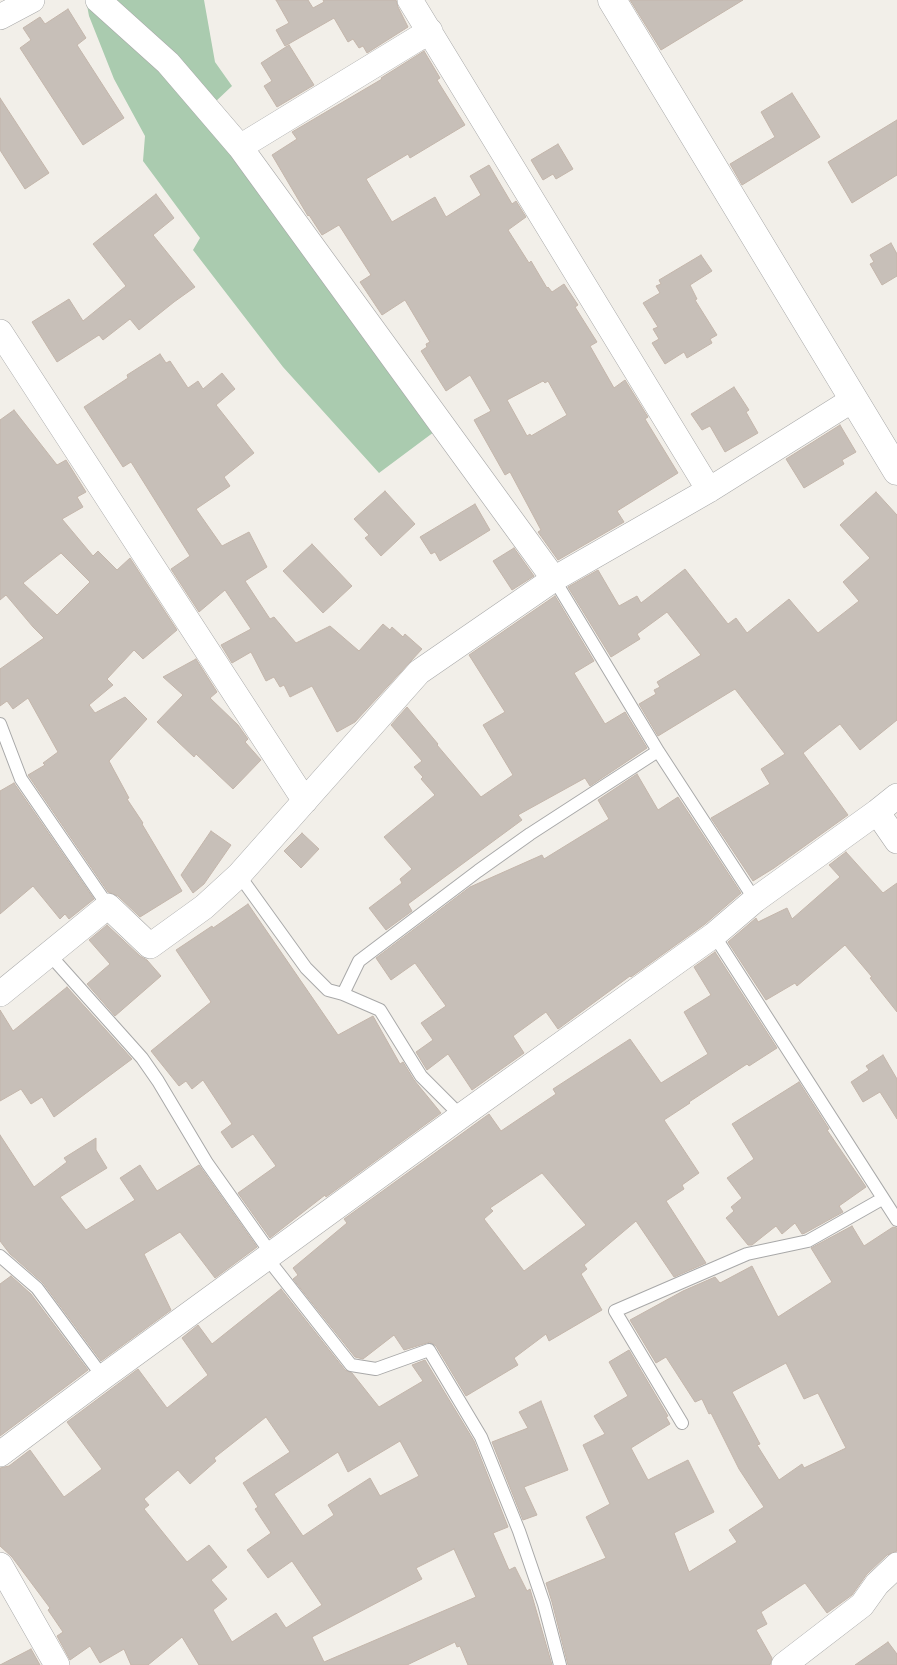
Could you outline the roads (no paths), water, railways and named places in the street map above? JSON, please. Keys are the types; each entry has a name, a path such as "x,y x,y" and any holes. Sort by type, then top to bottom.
{"street":[{"path":"0,17 32,0"},
{"path":"98,0 168,63 240,147 554,579"},
{"path":"410,0 709,490"},
{"path":"612,0 897,471"},
{"path":"240,147 430,31"},
{"path":"0,332 7,361 305,801"},
{"path":"0,994 108,906 150,946 204,907 239,875 419,672 554,579 709,490 854,399"},
{"path":"0,1454 461,1116 714,936 755,900 897,796"},
{"path":"877,812 897,840"},
{"path":"784,1665 862,1605 877,1584 897,1565"},
{"path":"2,1575 57,1665"}],"lane":[{"path":"554,579 658,751 755,900"},
{"path":"0,724 22,779 108,906"},
{"path":"343,994 359,961 478,871 658,751"},
{"path":"239,875 306,968 328,990 343,994 380,1010 420,1076 461,1116"},
{"path":"714,936 897,1220"},
{"path":"49,954 142,1058 207,1163 270,1256 351,1365 376,1369 429,1350 481,1437 519,1531 541,1595 560,1665"},
{"path":"682,1423 615,1311 747,1254 808,1241 882,1199"},
{"path":"0,1256 37,1288 103,1377"}]}
